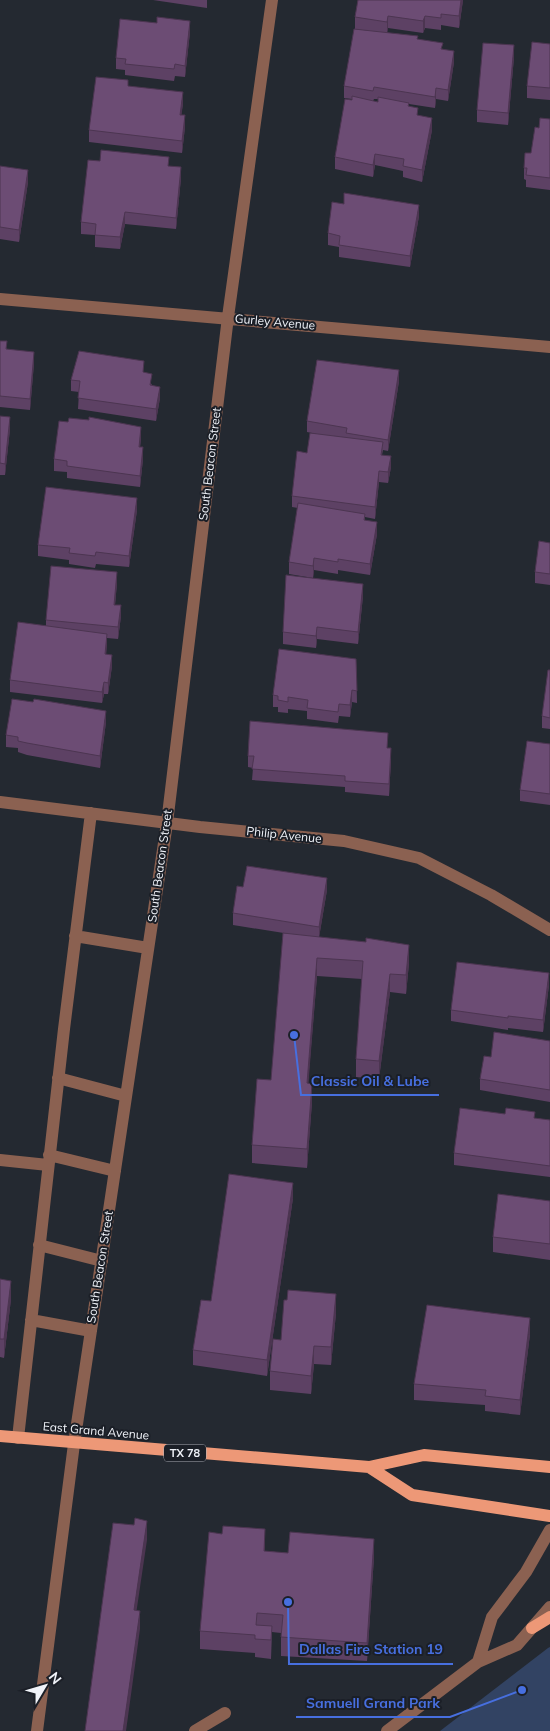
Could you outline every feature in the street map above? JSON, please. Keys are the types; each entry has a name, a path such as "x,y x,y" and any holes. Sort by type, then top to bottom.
{"main road":[{"name":"East Grand Avenue","path":"0,1436 74,1444 369,1467 424,1455 550,1467"},
{"name":"East Grand Avenue","path":"369,1467 412,1494 550,1516"},
{"path":"532,1628 550,1617"}],"street":[{"name":"South Beacon Street","path":"38,1731 74,1444 167,823 228,317 272,0"},
{"name":"Gurley Avenue","path":"0,299 228,317 550,347"},
{"name":"Philip Avenue","path":"0,802 167,823 344,841 419,858 492,895 550,930"},
{"path":"18,1438 58,1078 91,813"},
{"path":"75,936 148,948"},
{"path":"58,1078 126,1096"},
{"path":"0,1160 49,1160 115,1171"},
{"path":"40,1245 102,1261"},
{"path":"31,1320 91,1331"},
{"path":"478,1662 492,1618 526,1572 550,1530"},
{"path":"387,1731 478,1662 517,1646 550,1607"},
{"path":"195,1731 225,1713"}],"shaded area":[{"path":"550,1647 550,1731 440,1731 548,1648"}],"building":[{"path":"358,0 461,0 459,16 441,14 441,18 425,16 423,21 388,16 387,22 355,17"},
{"path":"157,17 190,21 185,66 175,64 174,69 125,64 126,59 116,58 120,19 157,23"},
{"path":"354,29 418,36 417,39 443,43 441,49 454,51 448,90 436,88 435,97 374,87 373,91 344,86"},
{"path":"532,42 550,44 550,88 527,86"},
{"path":"483,43 514,45 508,113 477,110"},
{"path":"96,77 128,80 128,86 183,92 180,115 185,115 182,141 89,130"},
{"path":"352,96 378,102 378,97 409,103 408,106 418,108 417,115 432,118 422,170 403,166 404,159 375,154 373,165 335,157 345,99 352,100"},
{"path":"540,118 550,119 550,178 526,175 527,168 524,168 525,153 531,153 535,127 539,128"},
{"path":"101,150 169,157 168,166 181,167 176,218 125,212 120,237 95,235 96,224 81,222 88,160 100,161"},
{"path":"0,166 28,170 19,230 0,227"},
{"path":"344,193 419,205 410,256 339,245 340,236 328,233 332,202 344,204"},
{"path":"0,341 7,341 6,349 34,352 30,399 0,396"},
{"path":"79,351 144,361 143,372 152,374 150,385 160,387 156,409 78,398 80,381 71,380"},
{"path":"317,360 399,370 388,440 346,433 347,428 307,421"},
{"path":"0,416 10,417 5,464 0,463"},
{"path":"89,417 141,427 139,447 143,447 140,476 67,466 67,461 54,459 59,421 68,422 69,418 89,420"},
{"path":"310,433 383,442 381,455 391,456 388,472 379,471 375,507 292,496 297,451 307,453"},
{"path":"46,487 137,498 129,556 96,552 95,556 69,553 70,548 38,545"},
{"path":"298,503 365,514 364,520 377,522 370,564 338,559 338,562 314,558 313,566 289,562"},
{"path":"539,541 550,543 550,574 535,572"},
{"path":"51,566 117,572 114,605 121,605 118,627 46,620"},
{"path":"286,575 363,584 358,632 317,627 316,636 283,632"},
{"path":"18,622 107,634 105,654 112,655 108,683 104,682 102,692 10,680"},
{"path":"279,649 356,659 357,691 352,690 350,705 339,704 338,712 307,708 308,700 288,697 288,702 278,700 278,696 273,695"},
{"path":"548,670 550,670 550,718 542,716"},
{"path":"12,699 33,702 34,699 106,711 100,756 18,741 18,737 6,735"},
{"path":"250,721 388,733 387,748 391,748 389,784 345,781 345,776 252,769 254,756 248,756"},
{"path":"527,741 550,744 550,794 520,790"},
{"path":"247,866 327,878 319,927 233,913 237,886 243,887"},
{"path":"283,933 366,942 366,938 409,945 406,975 390,974 379,1061 356,1059 363,961 317,958 307,1083 312,1084 307,1149 252,1145 257,1079 271,1080"},
{"path":"457,962 549,973 543,1020 508,1016 508,1018 451,1010"},
{"path":"494,1032 550,1041 550,1090 480,1079 484,1056 491,1057"},
{"path":"460,1108 505,1114 506,1108 535,1112 534,1118 550,1120 550,1166 454,1153"},
{"path":"229,1174 293,1183 267,1360 193,1350 201,1300 211,1301"},
{"path":"498,1194 550,1201 550,1244 493,1237"},
{"path":"0,1279 11,1281 4,1339 0,1339"},
{"path":"288,1290 336,1294 331,1347 314,1346 311,1376 270,1371 273,1339 281,1340 284,1300 287,1300"},
{"path":"427,1305 530,1318 520,1400 485,1396 486,1390 414,1384"},
{"path":"135,1518 147,1521 134,1610 140,1611 123,1731 85,1731 113,1523 134,1525"},
{"path":"223,1526 265,1529 264,1551 288,1553 290,1532 374,1539 367,1643 281,1637 283,1615 257,1613 256,1625 272,1626 271,1640 255,1639 255,1635 200,1631 209,1532 222,1534"}],"place":[{"name":"Classic Oil & Lube","path":"294,1035"},
{"name":"Dallas Fire Station 19","path":"288,1602"},
{"name":"Samuell Grand Park","path":"522,1690"}]}
